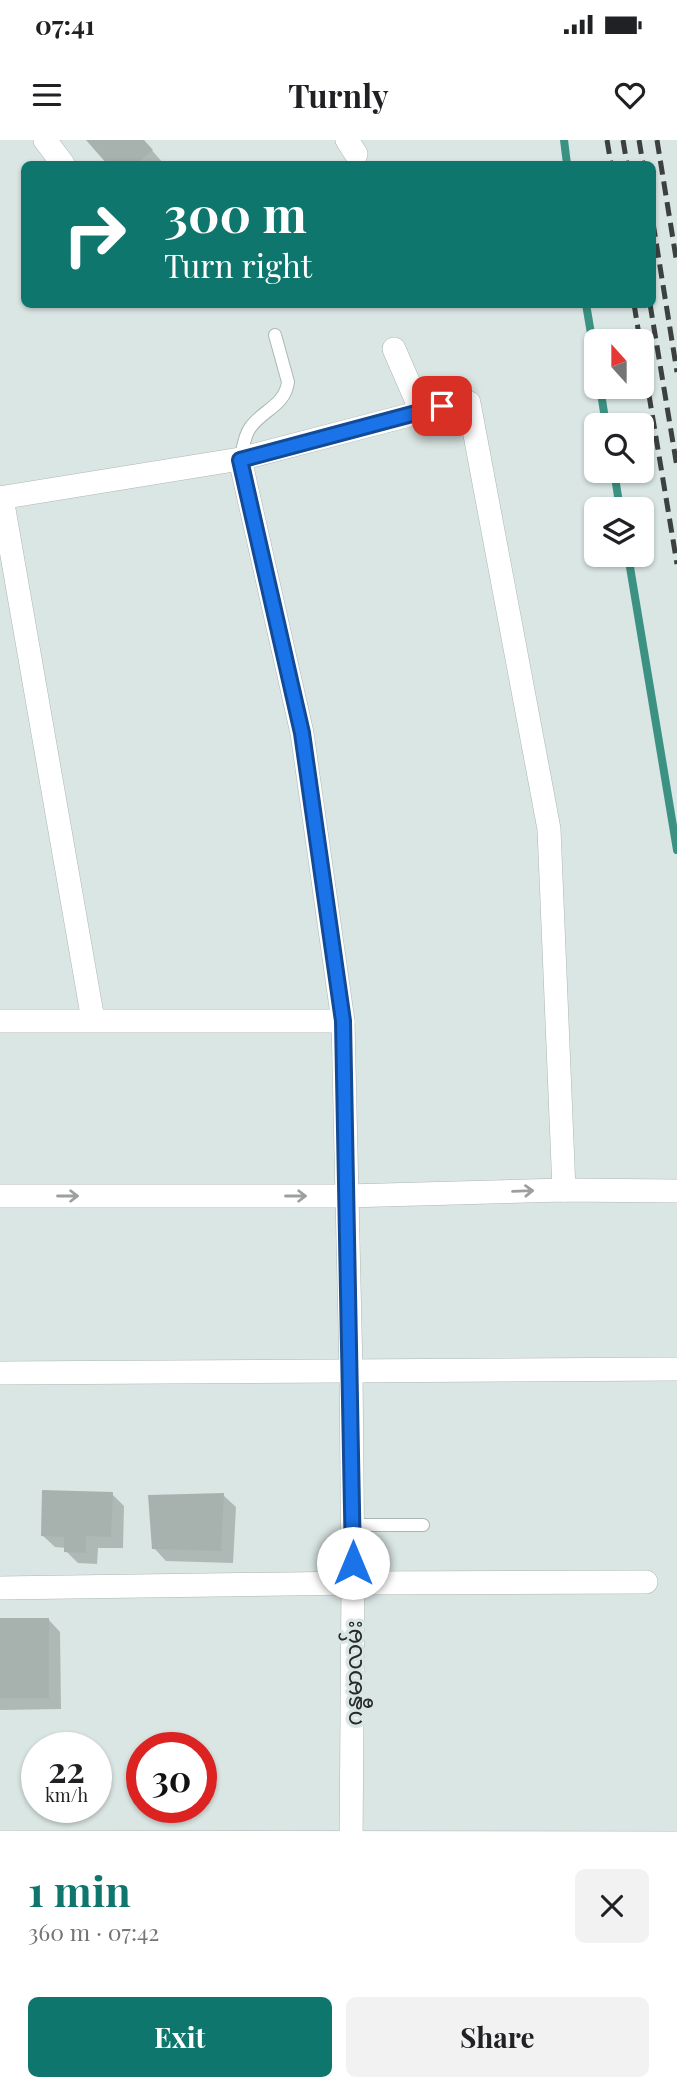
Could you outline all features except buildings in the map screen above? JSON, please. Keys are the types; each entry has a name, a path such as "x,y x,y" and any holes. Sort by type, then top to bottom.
{"street":[{"path":"45,140 61,161"},
{"path":"394,349 421,411"},
{"path":"93,1020 1,498 240,460 463,401 469,404 549,829 564,1190"},
{"name":"ဂန္ဓမာလမ်း","path":"240,460 302,733 343,1021 351,1371 351,1844"},
{"path":"0,1021 343,1021"},
{"path":"0,1196 347,1196 564,1190 677,1191"},
{"path":"0,1373 677,1369"},
{"path":"0,1588 646,1582"},
{"path":"0,1842 677,1843"}],"lane":[{"path":"240,460 250,427 281,401 287,390 288,382 275,335"},
{"path":"352,1525 424,1525"}],"waterway":[{"path":"564,140 567,161"},
{"path":"587,308 590,329"},
{"path":"602,399 604,413"},
{"path":"616,483 618,497"},
{"path":"630,567 677,850"}],"railway":[{"path":"607,140 610,161"},
{"path":"623,140 626,161"},
{"path":"639,140 642,161"},
{"path":"657,140 677,264"},
{"path":"656,242 677,372"},
{"path":"635,308 638,329"},
{"path":"651,308 677,467"},
{"path":"650,399 677,564"}],"route":[{"path":"353,1563 343,1021 302,733 240,460 442,406"}]}
